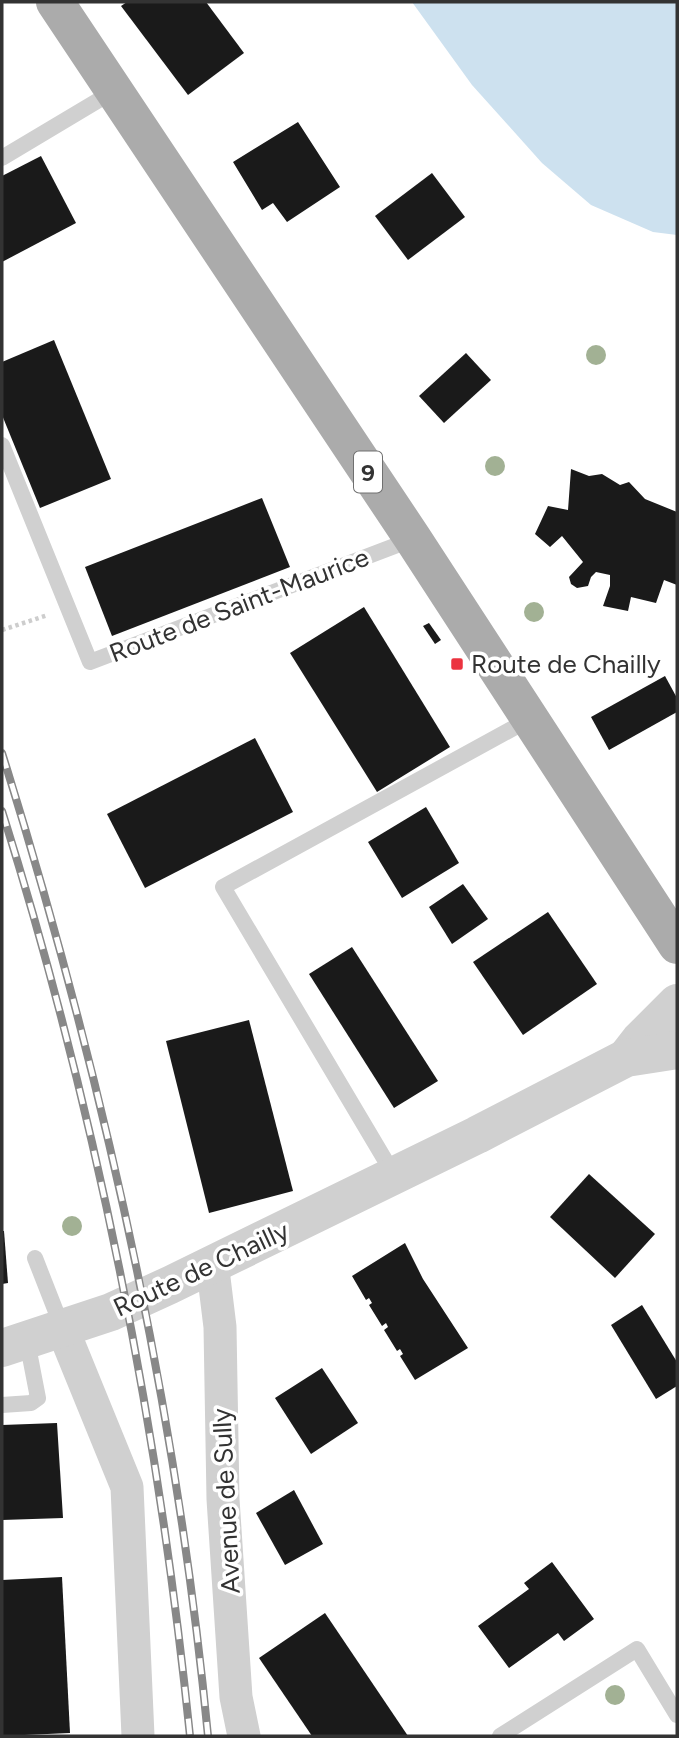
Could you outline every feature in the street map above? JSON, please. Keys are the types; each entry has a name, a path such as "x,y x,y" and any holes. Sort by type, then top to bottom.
{"main road":[{"name":"9","path":"55,2 413,538 677,945"}],"street":[{"name":"Route de Chailly","path":"626,1058 677,1003"},
{"name":"Route de Chailly","path":"14,1344 111,1312 209,1267 626,1058 677,1050"},
{"name":"Avenue de Sully","path":"209,1267 214,1278 219,1327 223,1499 236,1698 244,1736"},
{"path":"63,1330 127,1487 138,1736"}],"lane":[{"path":"2,158 116,90"},
{"name":"Route de Saint-Maurice","path":"2,445 90,662 413,538"},
{"path":"394,1175 223,887 530,719"},
{"path":"35,1258 63,1330"},
{"path":"2,1405 32,1403 38,1398 14,1344"},
{"path":"500,1736 637,1649 677,1715"}],"path":[{"path":"2,630 67,609"}],"water":[{"path":"412,2 677,2 677,235 653,232 591,205 542,163 472,85"}],"building":[{"path":"127,2 206,2 244,53 188,95 121,6"},
{"path":"298,122 340,187 287,222 273,203 262,210 233,162"},
{"path":"41,156 76,223 2,262 2,176"},
{"path":"432,173 465,217 408,260 375,216"},
{"path":"54,340 111,479 40,508 2,415 2,362"},
{"path":"466,353 491,380 444,423 419,396"},
{"path":"571,469 589,476 602,474 620,485 629,482 645,499 677,512 677,585 664,580 656,603 631,597 628,611 603,606 610,586 610,575 596,572 588,586 577,588 571,584 569,577 583,562 562,536 550,547 535,534 548,506 568,510"},
{"path":"262,498 290,567 112,636 85,567"},
{"path":"364,607 450,747 377,792 290,653"},
{"path":"429,623 441,640 435,644 423,626"},
{"path":"665,676 677,698 677,712 609,750 591,717"},
{"path":"255,738 293,812 145,888 107,814"},
{"path":"426,807 459,863 402,898 368,842"},
{"path":"463,884 488,919 452,944 429,907"},
{"path":"548,912 597,984 523,1035 473,962"},
{"path":"352,947 438,1081 394,1108 309,974"},
{"path":"249,1020 293,1191 209,1213 166,1041"},
{"path":"589,1174 655,1234 615,1278 550,1217"},
{"path":"2,1231 8,1283 2,1284"},
{"path":"405,1243 423,1279 468,1348 415,1380 400,1356 403,1354 400,1349 397,1351 384,1330 388,1327 386,1323 382,1326 369,1305 372,1303 369,1298 366,1300 352,1276"},
{"path":"642,1305 677,1362 677,1386 656,1399 611,1325"},
{"path":"322,1368 358,1423 311,1454 275,1398"},
{"path":"57,1423 63,1518 2,1520 2,1425"},
{"path":"294,1490 323,1544 285,1565 256,1513"},
{"path":"552,1562 594,1619 564,1641 558,1633 509,1668 478,1626 529,1589 524,1583"},
{"path":"62,1577 70,1733 2,1736 2,1580"},
{"path":"325,1613 408,1736 312,1736 259,1658"}],"railway":[{"path":"2,753 72,995 130,1239 176,1486 208,1736"},
{"path":"2,811 67,1038 119,1269 160,1502 190,1736"}],"place":[{"name":"Route de Chailly","path":"457,664"}]}
